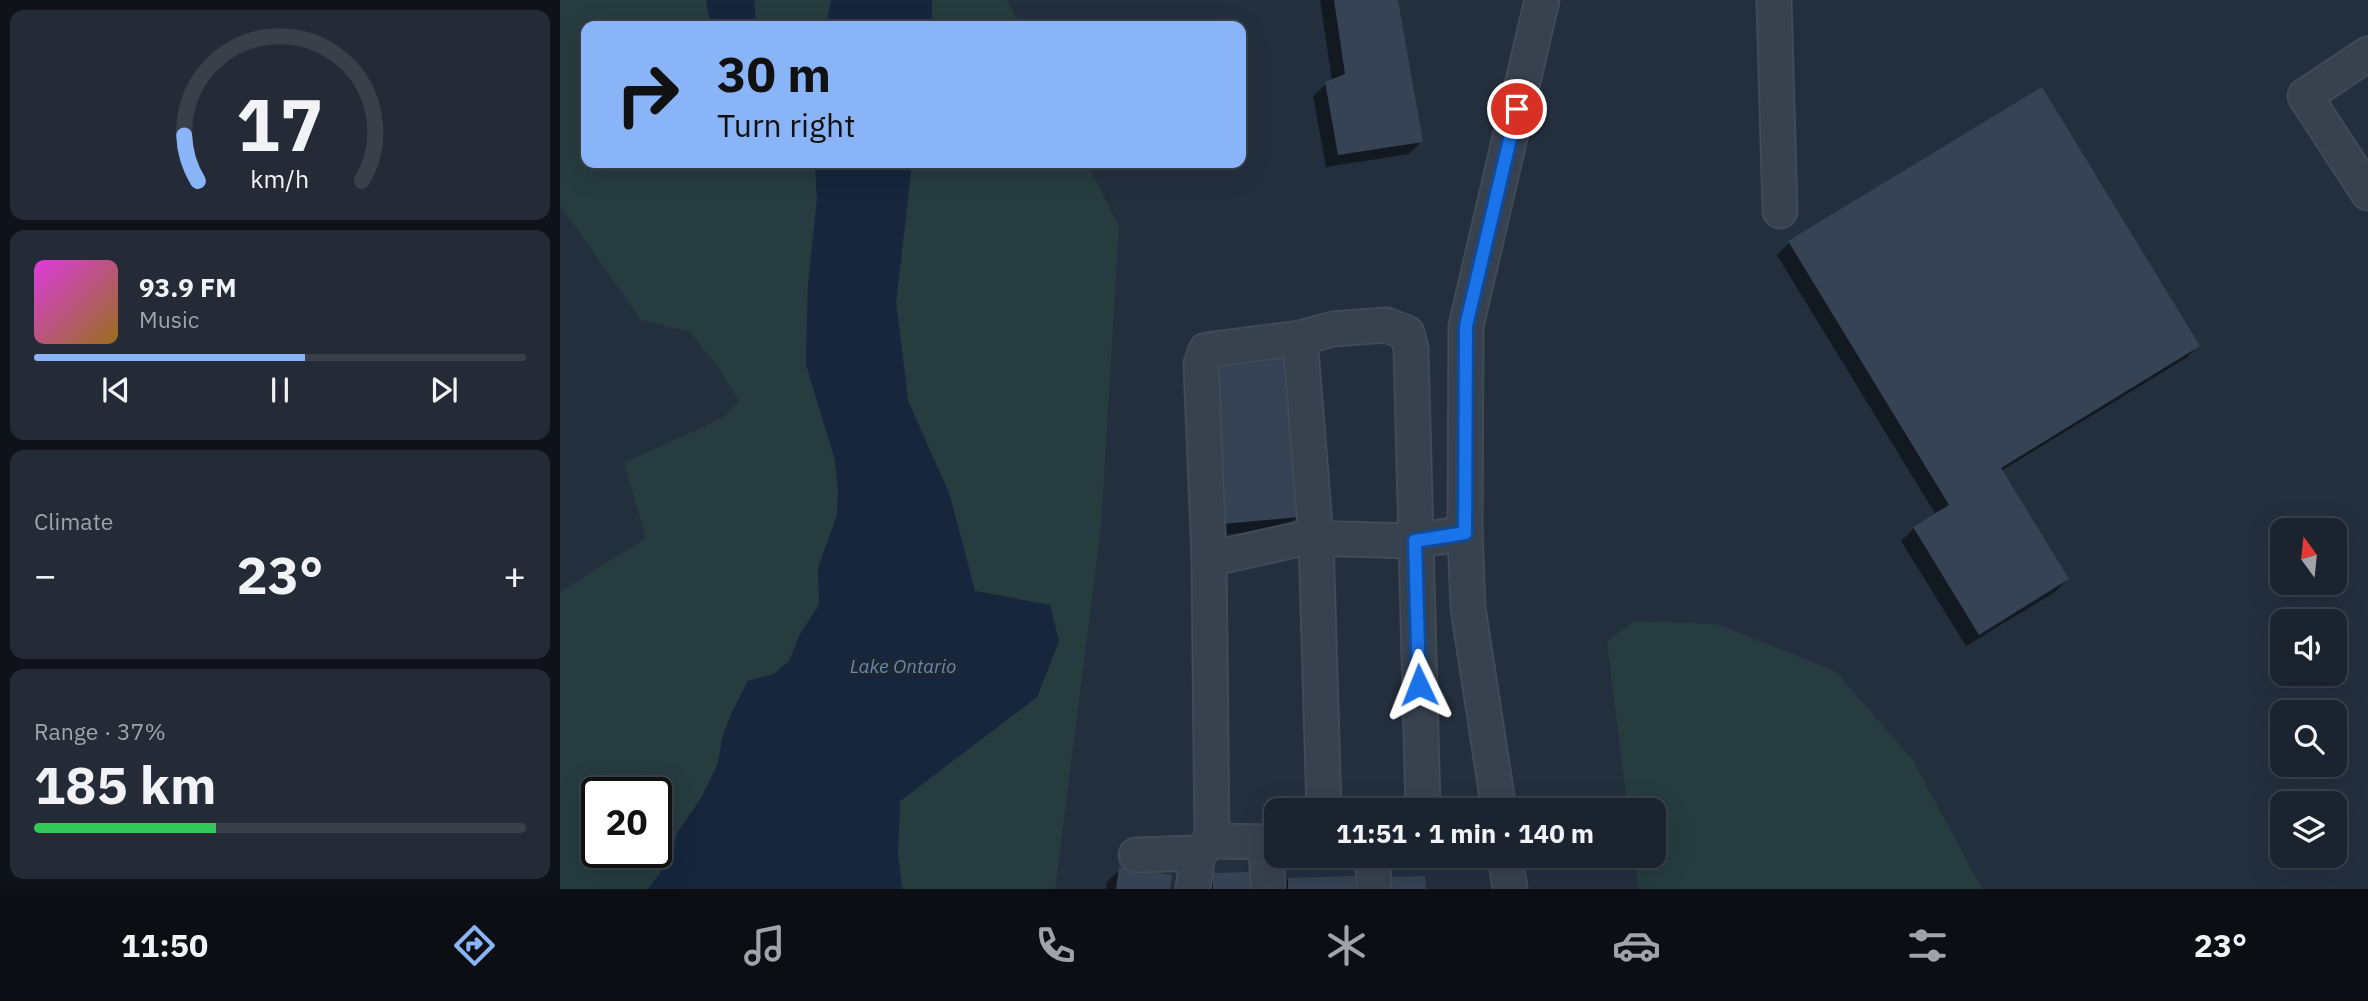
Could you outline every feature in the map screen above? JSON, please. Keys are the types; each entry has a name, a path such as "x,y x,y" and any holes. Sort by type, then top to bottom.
{"street":[{"path":"1497,798 1468,608 1465,533 1466,326 1542,0"},
{"path":"1774,0 1780,211"},
{"path":"2368,54 2305,96 2368,193"},
{"path":"1193,889 1205,847 1209,557 1201,364 1206,349 1300,338 1333,329 1386,325 1408,333 1411,348 1423,798"},
{"path":"1300,338 1316,538 1324,798"},
{"path":"1209,557 1304,538 1415,541 1465,533"},
{"path":"1136,855 1264,843"},
{"path":"1268,889 1269,868"},
{"path":"1373,868 1374,889"},
{"path":"1507,868 1510,889"}],"green space":[{"path":"560,0 706,0 710,21 581,21 581,168 815,168 817,199 808,285 806,364 835,460 838,490 837,515 818,568 819,605 800,634 789,661 774,674 748,681 723,735 718,763 700,800 677,833 672,856 672,777 581,777 581,868 663,868 648,889 560,889 560,592 646,538 624,463 724,417 739,401 720,370 690,332 641,320 560,205"},
{"path":"754,0 831,0 827,21 756,21"},
{"path":"932,0 1007,0 1018,21 932,21"},
{"path":"911,168 1090,168 1119,226 1101,528 1055,889 902,889 898,853 900,801 1037,697 1049,605 975,591 949,493 908,401 896,302"},
{"path":"1635,621 1717,624 1835,671 1913,760 1982,889 1639,889 1636,868 1666,868 1666,798 1627,798 1607,641"}],"water":[{"path":"706,0 754,0 756,21 710,21"},
{"path":"831,0 932,0 932,21 827,21"},
{"name":"Lake Ontario","path":"815,168 911,168 896,302 908,401 949,493 975,591 1050,605 1059,641 1037,697 900,801 898,853 902,889 648,889 663,868 672,868 677,833 700,800 718,763 723,735 748,681 774,674 789,661 800,634 819,605 818,568 837,515 838,490 835,460 806,364 808,285 817,199"}],"building":[{"path":"1334,0 1398,0 1423,142 1338,155 1325,82 1345,74"},
{"path":"2042,87 2200,346 2001,468 2069,579 1979,635 1913,527 1949,505 1788,241"},
{"path":"1285,351 1300,517 1222,524 1214,357"},
{"path":"1119,867 1172,875 1170,889 1116,889"},
{"path":"1249,872 1250,889 1213,889 1213,873"},
{"path":"1355,876 1355,889 1288,889 1288,878"},
{"path":"1425,876 1426,889 1390,889 1390,877"}],"route":[{"path":"1419,685 1415,541 1465,533 1466,326 1517,109"}]}
